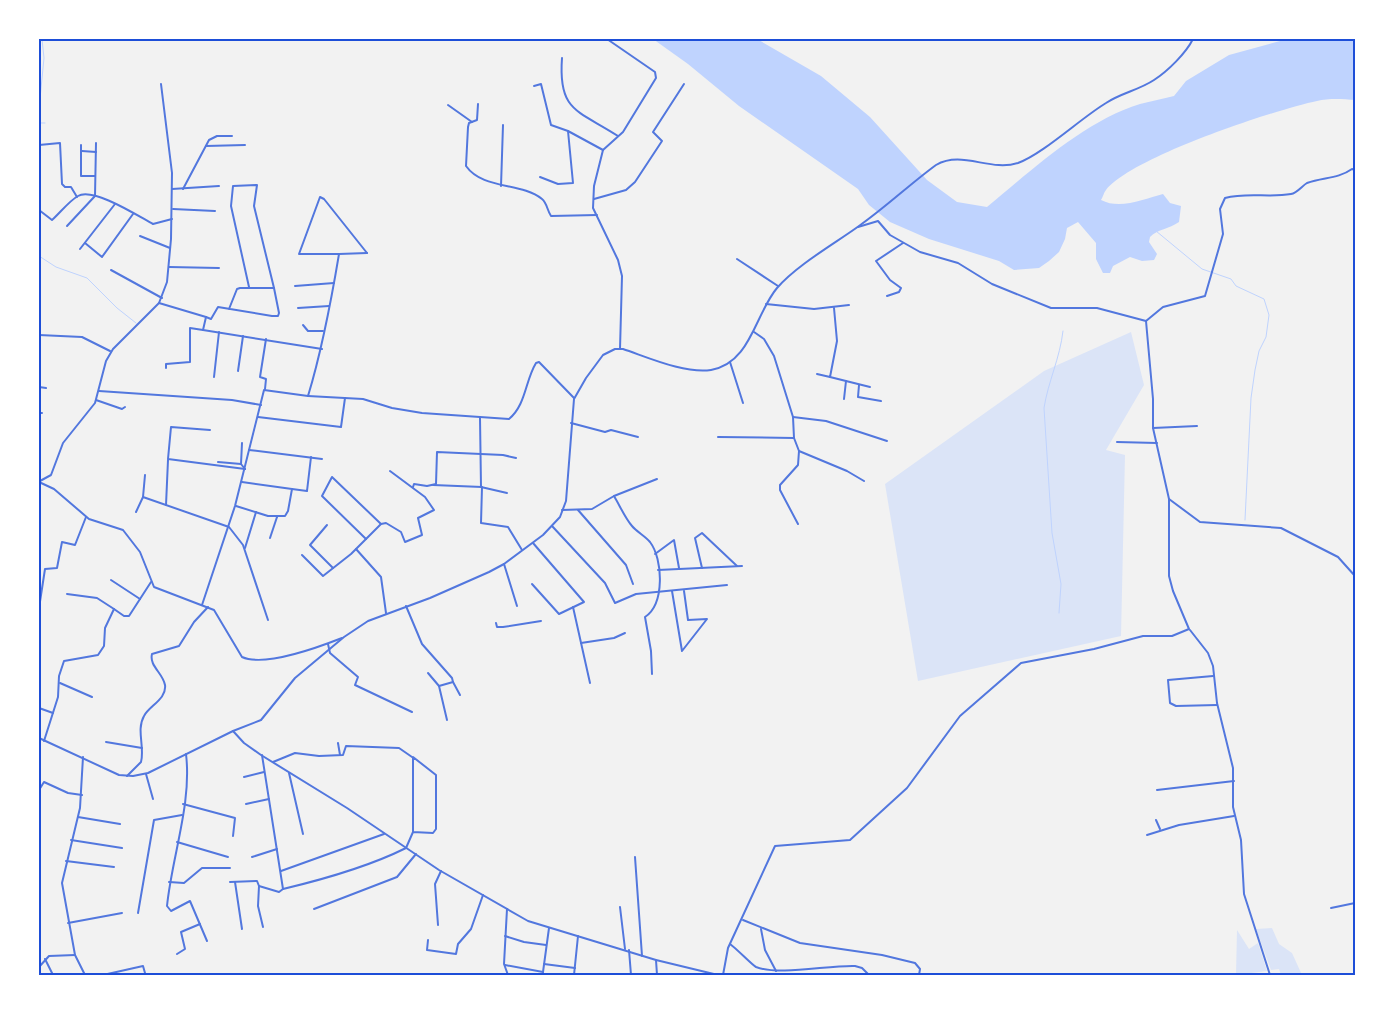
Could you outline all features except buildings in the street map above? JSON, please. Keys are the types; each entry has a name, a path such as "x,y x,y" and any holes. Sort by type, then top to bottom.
{"street":[{"path":"607,39 655,72 656,78 623,132 603,150 594,186 593,208 618,260 622,276 620,349"},
{"path":"39,738 119,775 127,776 146,774 233,731 261,720 288,686 344,637 368,621 386,612 430,598 504,564 533,543 552,526 560,517 566,501 574,398 603,355 615,349 620,349 693,370 711,370 730,362 747,344 766,304 778,286 816,256 865,222 928,170 944,160 954,159 1006,165 1027,159 1107,102 1154,80 1176,60 1193,39"},
{"path":"562,58 561,76 564,96 570,106 618,136"},
{"path":"160,84 170,149 172,190 169,267 162,298 123,337 111,352 106,361 96,400 63,444 51,475 39,482 68,500 86,517 123,530 140,552 154,587 214,610 236,650 247,659 297,654 344,637"},
{"path":"534,86 541,84 551,125 568,131 603,150"},
{"path":"594,200 626,190 635,182 662,141 653,132 684,84"},
{"path":"478,104 477,120 469,123 468,127 466,166 469,171 500,186 520,189 541,198 546,203 551,216 597,215"},
{"path":"448,105 472,122"},
{"path":"500,186 503,125"},
{"path":"540,177 558,184 573,183 568,131"},
{"path":"183,189 206,146 213,137 232,136"},
{"path":"39,144 60,143 62,184 65,187 71,188 76,197"},
{"path":"67,226 94,196 96,143"},
{"path":"81,145 81,176 95,176"},
{"path":"206,146 245,146"},
{"path":"82,151 96,152"},
{"path":"1146,321 1163,307 1205,296 1223,234 1220,209 1225,198 1237,195 1293,194 1307,184 1327,180 1345,174 1352,169 1355,170"},
{"path":"39,170 40,188"},
{"path":"159,303 210,319 218,307 278,316 280,313 254,206 257,185 247,184 233,186 231,206 249,287"},
{"path":"172,190 219,186"},
{"path":"39,210 52,220 76,197 84,194 115,204 157,224 172,219"},
{"path":"320,197 324,199 367,253 339,254 299,254 320,197"},
{"path":"80,249 115,204"},
{"path":"172,209 214,211"},
{"path":"85,243 102,257 134,214"},
{"path":"858,227 878,220 890,235 920,252 958,263 992,284 1051,308 1097,308 1146,321"},
{"path":"140,236 170,248"},
{"path":"887,296 899,292 901,288 890,280 876,261 903,243"},
{"path":"308,396 322,349 323,331 339,254"},
{"path":"737,259 778,286"},
{"path":"169,267 219,268"},
{"path":"111,270 162,298"},
{"path":"295,286 334,283"},
{"path":"228,309 237,289 249,287 274,288"},
{"path":"766,304 814,309 850,305"},
{"path":"298,308 329,306"},
{"path":"830,377 837,341 834,308"},
{"path":"203,330 206,317"},
{"path":"1146,321 1153,399 1153,428 1169,499 1169,576 1173,592 1189,629 1208,653 1214,676 1218,705 1229,745 1234,781 1234,816 1241,840 1244,894 1270,975"},
{"path":"303,325 308,331 323,331"},
{"path":"166,368 166,364 190,362 190,328 322,349"},
{"path":"214,377 219,332"},
{"path":"754,332 764,338 774,356 793,417 794,438 799,451 798,465 780,485 780,490 798,524"},
{"path":"39,335 82,337 111,352"},
{"path":"238,371 243,336"},
{"path":"202,605 229,527 262,405 266,379 260,377 266,339"},
{"path":"264,390 308,396 363,399 392,408 422,413 509,419 516,414 522,401 529,374 536,363 539,362 574,398"},
{"path":"730,362 742,403"},
{"path":"817,374 870,387"},
{"path":"844,399 846,381"},
{"path":"859,385 858,397 881,401"},
{"path":"39,387 46,388"},
{"path":"99,391 213,399 262,405"},
{"path":"258,417 342,427 345,398"},
{"path":"96,400 122,409 125,407"},
{"path":"793,417 826,421 887,441"},
{"path":"480,418 482,454 481,523 508,527 513,531 522,550"},
{"path":"571,423 605,432 611,430 638,437"},
{"path":"1153,428 1197,426"},
{"path":"166,505 171,427 210,430"},
{"path":"718,437 794,438"},
{"path":"1117,442 1157,444"},
{"path":"242,443 241,464 245,469"},
{"path":"249,450 322,459"},
{"path":"799,451 847,470 864,481"},
{"path":"433,485 436,484 437,452 503,454 516,458"},
{"path":"242,482 307,491 311,457"},
{"path":"168,459 245,469"},
{"path":"218,462 241,464"},
{"path":"302,555 323,576 356,549 381,524 386,523 401,532 405,542 422,535 418,518 434,510 425,497 390,471"},
{"path":"136,512 143,497 144,475"},
{"path":"366,539 322,496 332,477 381,524"},
{"path":"562,510 592,509 614,496 657,479"},
{"path":"413,487 414,484 482,487 507,493"},
{"path":"235,506 277,517 285,516 288,511 292,488"},
{"path":"614,496 632,526 650,542 655,554 659,590 651,613 645,616 651,651 652,674"},
{"path":"143,497 229,527 245,548 268,620"},
{"path":"1169,499 1200,522 1280,528 1338,557 1355,576"},
{"path":"578,510 626,565 633,584"},
{"path":"245,548 256,512"},
{"path":"39,608 46,569 57,568 62,542 75,545 86,517"},
{"path":"270,538 277,517"},
{"path":"327,525 310,545 334,568"},
{"path":"552,526 605,583 615,603 636,594 659,590 684,591 727,585"},
{"path":"702,568 695,538 702,532 737,566"},
{"path":"655,554 674,540 679,569"},
{"path":"532,584 559,614 584,602 533,543"},
{"path":"356,549 381,577 386,612"},
{"path":"504,564 517,606"},
{"path":"658,570 742,566"},
{"path":"111,580 140,599"},
{"path":"67,594 97,598 127,617 151,582"},
{"path":"672,591 682,651 708,619 688,620 684,591"},
{"path":"406,606 422,644 453,682 460,695"},
{"path":"127,776 140,762 142,748 141,725 144,716 162,697 165,685 153,663 152,654 178,646 208,607"},
{"path":"573,607 590,682"},
{"path":"44,741 64,661 92,658 102,651 105,628 114,609"},
{"path":"496,623 498,627 503,627 541,621"},
{"path":"723,975 730,944 743,920 775,846 850,840 907,788 960,716 1021,663 1094,649 1143,636 1172,636 1189,629"},
{"path":"581,643 614,638 625,633"},
{"path":"328,644 330,653 358,677 355,685 412,712"},
{"path":"428,673 439,686 447,720"},
{"path":"1214,676 1168,680 1170,703 1176,706 1218,705"},
{"path":"439,686 453,682"},
{"path":"60,683 92,697"},
{"path":"39,708 52,713"},
{"path":"233,731 244,743 441,871 528,921 629,950 656,960 718,975"},
{"path":"106,742 142,748"},
{"path":"338,743 340,756"},
{"path":"273,762 295,753 340,756 343,755 346,746 387,746 400,748 436,775 436,829 433,833 413,832"},
{"path":"186,754 187,768 182,815 169,882 167,906 169,910 190,900 207,941"},
{"path":"262,755 284,889"},
{"path":"83,757 82,796 62,883 75,955 85,975"},
{"path":"259,886 279,892 389,857 406,848 413,832 413,757"},
{"path":"244,777 264,772"},
{"path":"289,773 303,834"},
{"path":"146,774 153,799"},
{"path":"1157,790 1234,781"},
{"path":"39,790 44,782 68,793 82,796"},
{"path":"246,804 269,799"},
{"path":"183,804 235,818 233,836"},
{"path":"138,913 154,820 182,815"},
{"path":"1147,835 1160,829 1234,816"},
{"path":"78,817 120,824"},
{"path":"1156,820 1160,829"},
{"path":"280,871 384,834"},
{"path":"71,840 122,848"},
{"path":"177,842 228,856"},
{"path":"252,857 277,849"},
{"path":"314,909 397,877 416,854"},
{"path":"635,858 642,956"},
{"path":"66,861 114,867"},
{"path":"169,882 184,883 202,868 230,868"},
{"path":"438,925 435,884 441,871"},
{"path":"230,882 257,881 259,886 258,906 263,927"},
{"path":"235,882 242,929"},
{"path":"428,940 427,950 456,954 458,944 471,929 483,896"},
{"path":"1331,908 1355,903"},
{"path":"620,907 625,949"},
{"path":"507,909 504,964 508,975"},
{"path":"68,924 122,913"},
{"path":"743,920 800,943 882,955 915,963 920,969 918,975"},
{"path":"177,954 185,949 181,932 200,924"},
{"path":"504,964 543,974 549,928"},
{"path":"760,928 764,950 776,970"},
{"path":"505,936 524,942 546,945"},
{"path":"574,975 578,936"},
{"path":"730,944 743,952 754,966 776,970 855,966 862,968 869,975"},
{"path":"629,950 631,975"},
{"path":"39,967 49,956 75,955"},
{"path":"45,959 53,975"},
{"path":"656,960 657,975"},
{"path":"544,964 575,968"},
{"path":"103,975 143,966 145,973"}],"shaded area":[{"path":"1131,332 1144,385 1106,450 1125,455 1121,636 918,681 885,484 1044,371"},
{"path":"1272,928 1279,944 1292,953 1302,975 1281,975 1279,969 1271,970 1256,929"},
{"path":"1237,930 1249,949 1258,943 1267,971 1236,975"}],"water":[{"path":"653,39 757,39 821,76 870,117 927,180 957,202 987,207 1059,148 1099,122 1140,104 1174,96 1186,81 1229,55 1280,41 1355,39 1355,100 1322,100 1238,124 1205,136 1144,163 1121,177 1106,190 1101,200 1108,203 1124,204 1163,194 1170,203 1181,206 1179,222 1156,232 1150,237 1149,242 1157,254 1154,260 1142,261 1130,257 1113,266 1110,273 1103,273 1096,259 1096,243 1078,222 1067,228 1065,239 1059,252 1049,261 1039,268 1014,270 999,261 929,239 890,222 869,205 858,189 739,106 688,64"}],"waterway":[{"path":"39,109 44,58 42,39"},
{"path":"39,123 45,123"},
{"path":"1156,231 1202,269 1231,279 1236,286 1264,299 1269,315 1266,337 1259,351 1251,398 1245,520"},
{"path":"39,256 56,267 87,278 117,308 136,323"},
{"path":"1059,613 1061,584 1052,533 1044,408 1063,331"}]}
